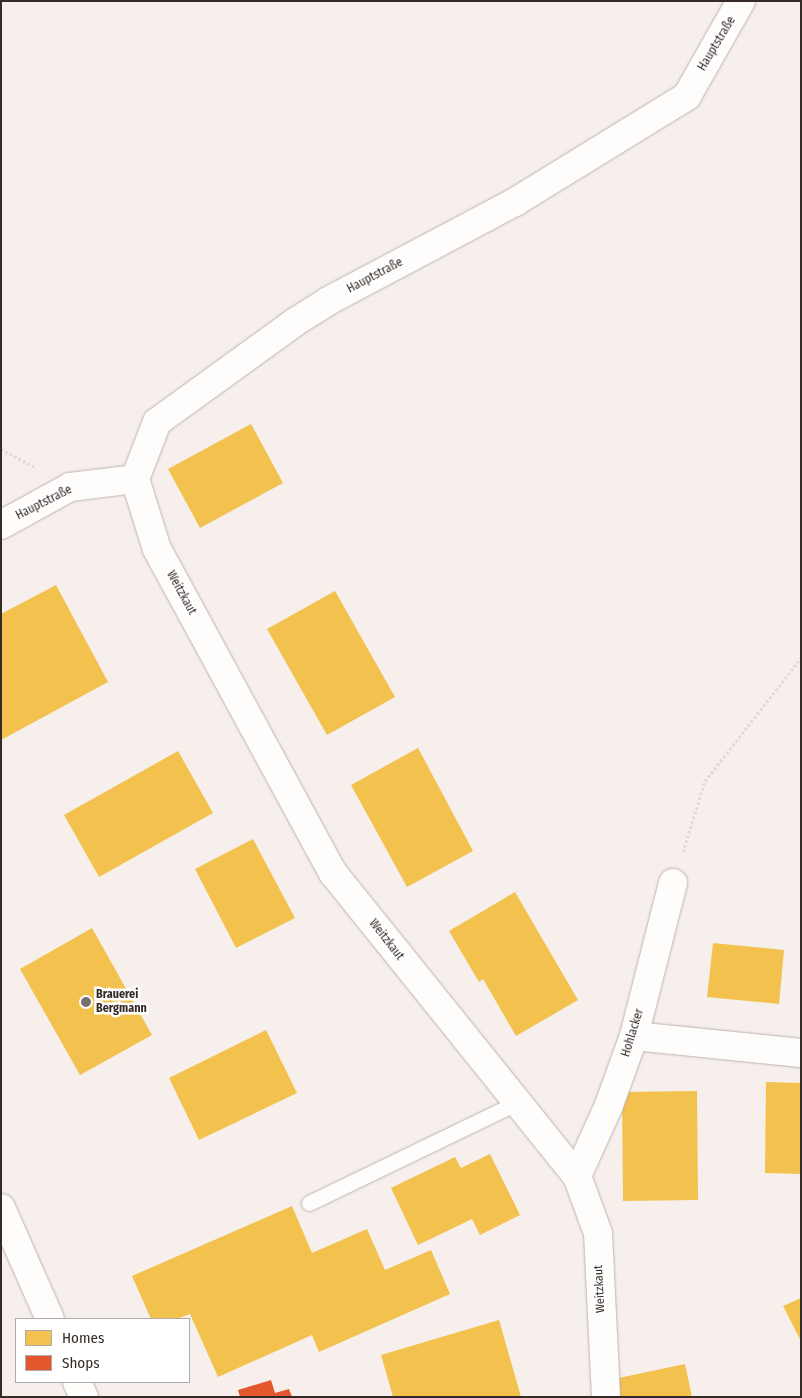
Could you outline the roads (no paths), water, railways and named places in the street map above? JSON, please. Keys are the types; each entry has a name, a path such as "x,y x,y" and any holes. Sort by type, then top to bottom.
{"street":[{"name":"Hauptstraße","path":"1,525 70,487 135,480 157,422 295,322 328,301 515,202 686,96 741,1"},
{"name":"Weitzkaut","path":"135,480 157,549 333,873 516,1103 577,1176 598,1233 606,1397"},
{"name":"Hohlacker","path":"577,1176 609,1105 634,1036 673,883"},
{"path":"634,1036 801,1053"},
{"path":"1,1208 50,1318"},
{"path":"77,1383 84,1397"}],"lane":[{"path":"310,1203 516,1103"}],"place":[{"name":"Brauerei Bergmann","path":"86,1002"}]}
